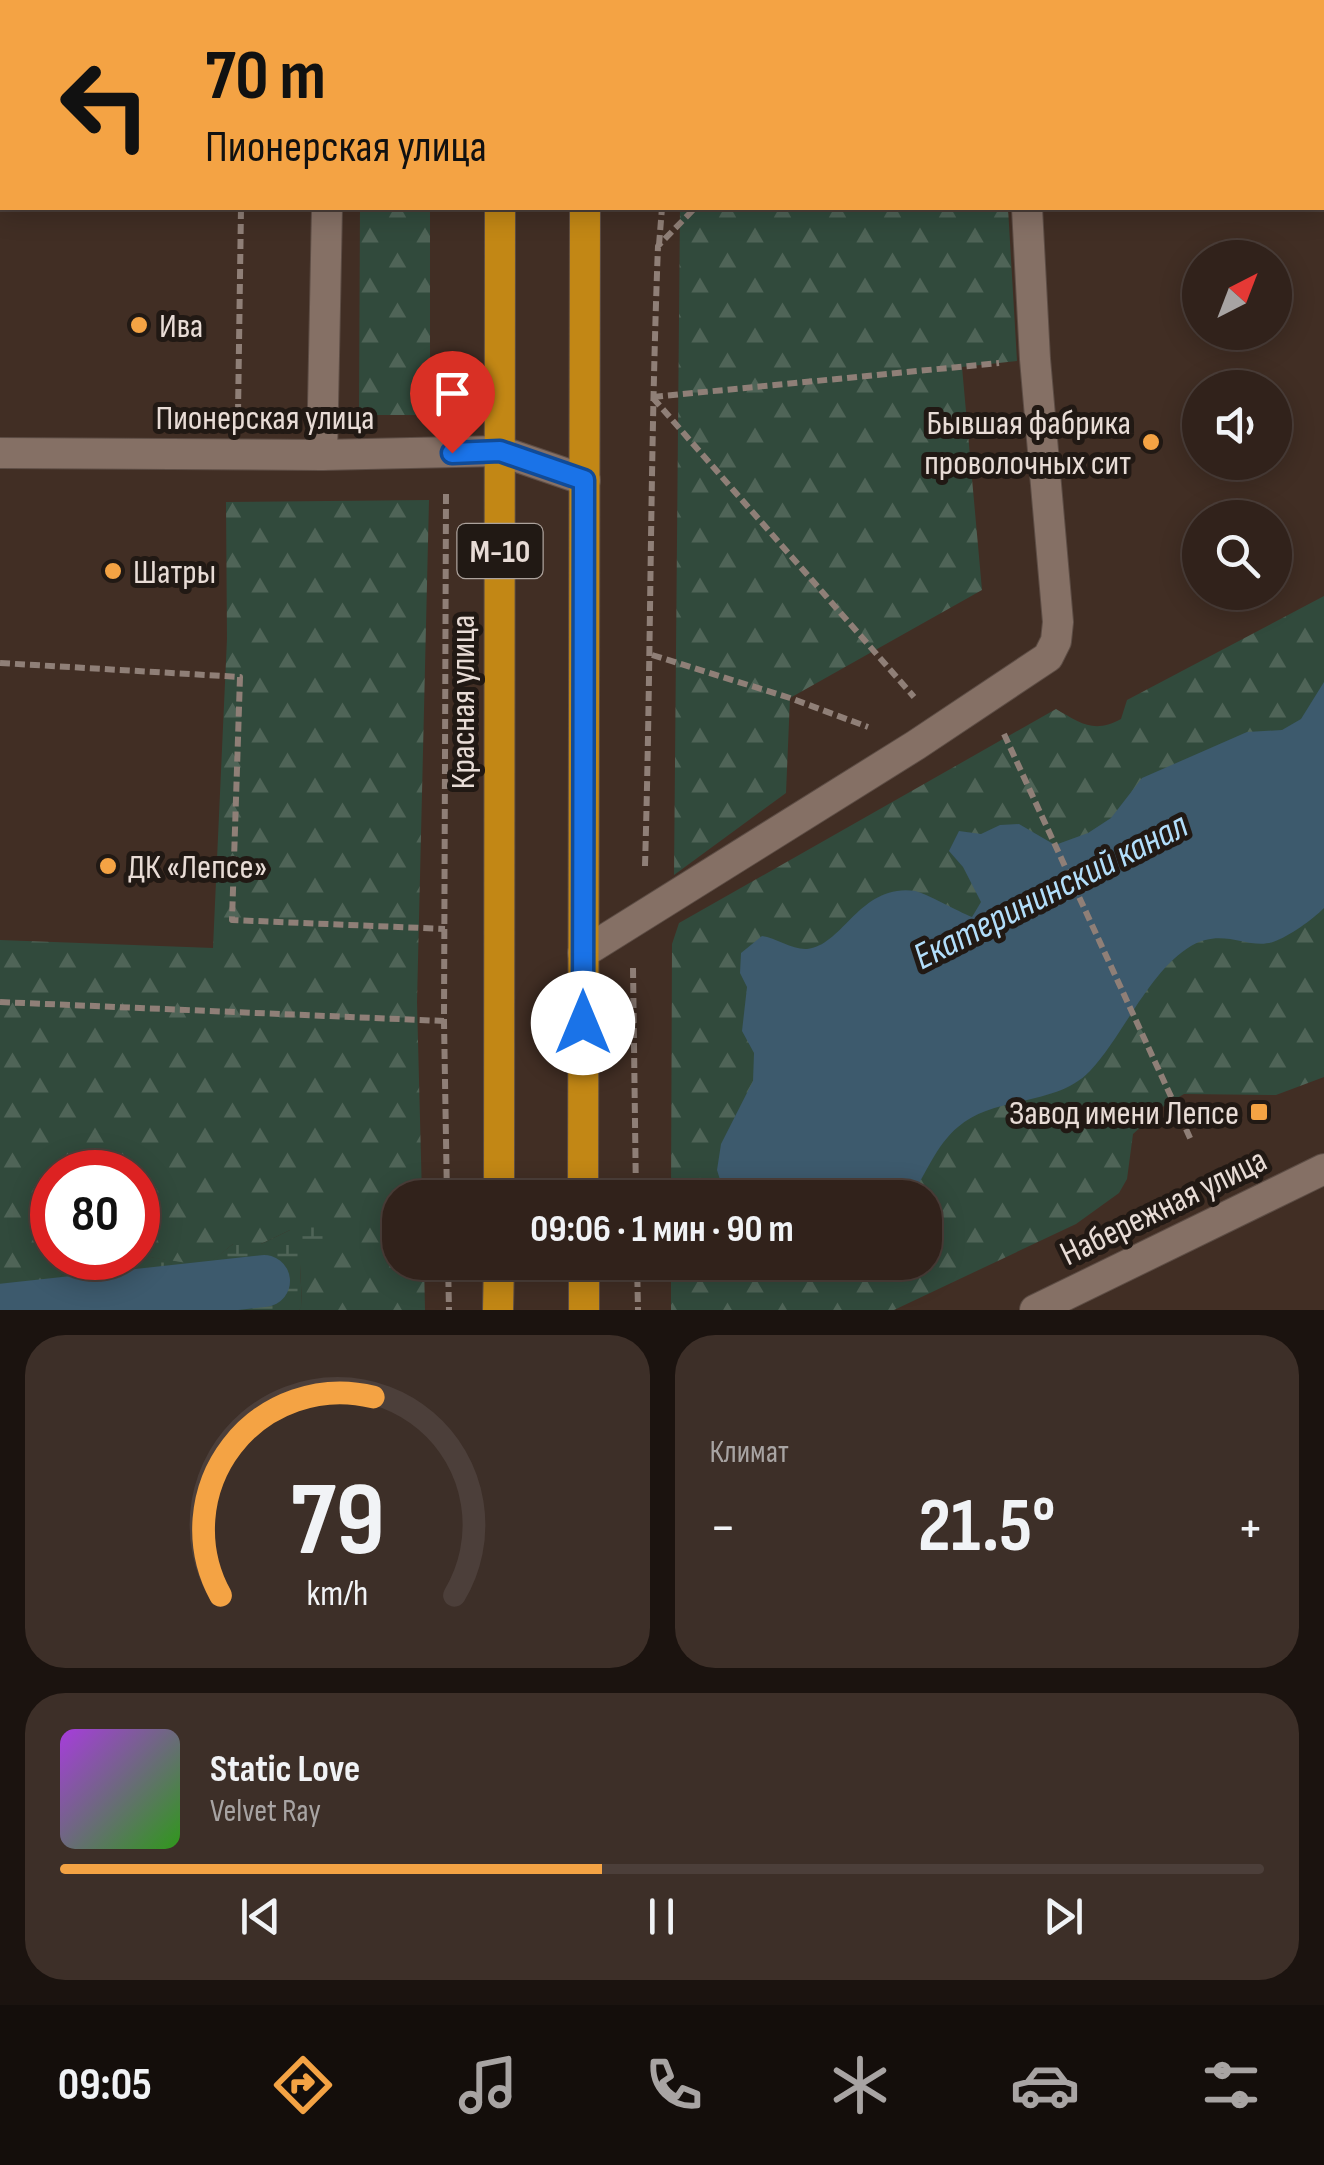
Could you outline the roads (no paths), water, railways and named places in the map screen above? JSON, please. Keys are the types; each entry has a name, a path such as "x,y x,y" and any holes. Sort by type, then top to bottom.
{"highway":[{"name":"Красная улица","path":"499,1180 500,210"},
{"name":"М-10","path":"584,210 584,1180"},
{"path":"498,1280 498,1310"},
{"path":"584,1280 584,1310"}],"street":[{"path":"322,455 327,210"},
{"path":"583,953 929,737 1048,657 1056,641 1058,622 1035,359 1027,210"},
{"name":"Пионерская улица","path":"0,453 322,455 500,451 584,480"},
{"name":"Набережная улица","path":"1036,1310 1324,1169"}],"water":[{"path":"1324,682 1324,908 1313,918 1273,942 1214,938 1191,946 1149,987 1090,1071 1060,1090 973,1117 951,1134 921,1180 720,1180 717,1170 721,1144 753,1081 754,1053 742,1031 747,987 740,973 741,953 762,936 802,949 820,945 866,905 896,891 921,893 972,917 981,902 963,867 949,851 959,831 981,834 1000,825 1019,824 1055,845 1088,833 1111,818 1142,778 1247,732 1282,730 1301,719"},
{"path":"100,1284 107,1310 48,1310"}],"waterway":[{"name":"Екатерининский канал","path":"0,1310 264,1281"}],"place":[{"name":"Ива","path":"139,325"},
{"name":"Бывшая фабрика проволочных сит","path":"1151,442"},
{"name":"Шатры","path":"113,571"},
{"name":"ДК «Лепсе»","path":"108,866"},
{"name":"Завод имени Лепсе","path":"1259,1112"}]}
